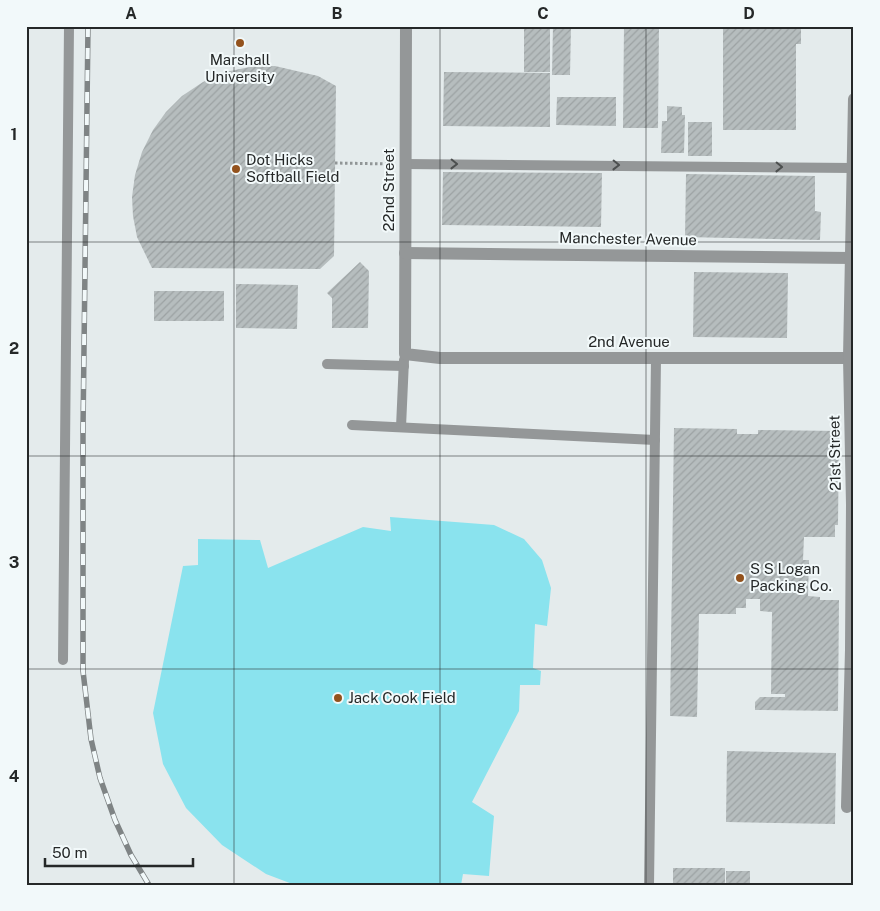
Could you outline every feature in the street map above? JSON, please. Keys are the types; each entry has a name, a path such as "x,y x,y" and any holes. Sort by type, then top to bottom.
{"street":[{"name":"22nd Street","path":"404,360 405,254 401,164 406,26"},
{"name":"21st Street","path":"847,807 851,755 851,258 854,99"},
{"name":"Manchester Avenue","path":"405,254 851,258"},
{"name":"2nd Avenue","path":"404,360 440,358 852,358"}],"lane":[{"path":"63,660 69,26"},
{"path":"401,164 853,168"},
{"path":"649,885 656,359"},
{"path":"327,364 404,360 401,426"},
{"path":"352,425 655,440"}],"path":[{"path":"335,163 401,164"}],"shaded area":[{"name":"Jack Cook Field","path":"390,517 494,525 524,539 542,560 551,588 547,626 535,624 533,668 541,671 540,685 520,685 519,711 472,802 494,816 489,876 463,874 461,885 295,885 266,874 222,845 186,808 163,764 153,713 183,566 198,565 198,539 260,540 268,568 363,527 391,531"}],"building":[{"path":"524,26 550,26 550,72 524,72"},
{"path":"553,26 571,26 570,75 552,75"},
{"path":"624,26 659,26 658,128 623,128"},
{"path":"723,26 801,26 801,44 796,44 796,130 723,130"},
{"name":"Dot Hicks Softball Field","path":"275,66 318,76 336,86 334,256 320,269 152,268 137,237 132,197 135,175 142,152 153,130 166,112 182,96 203,82 225,72 250,67"},
{"path":"444,72 550,73 550,127 443,126"},
{"path":"557,97 616,97 616,126 556,125"},
{"path":"667,106 682,107 682,115 685,115 684,153 661,153 662,121 667,121"},
{"path":"688,122 712,122 712,156 688,156"},
{"path":"443,172 602,173 601,227 442,225"},
{"path":"686,174 815,176 815,211 821,212 820,240 685,237"},
{"path":"360,262 369,271 368,328 332,328 332,298 327,293"},
{"path":"694,272 788,273 787,338 693,337"},
{"path":"236,284 298,285 297,329 236,328"},
{"path":"154,291 224,291 224,321 154,321"},
{"name":"S S Logan Packing Co.","path":"674,428 737,429 737,434 758,434 758,430 839,431 838,525 835,525 835,537 804,537 803,560 809,560 808,596 820,597 820,600 839,600 838,711 755,710 755,702 760,697 785,697 785,694 771,694 772,612 760,611 760,599 746,599 746,608 736,608 736,614 699,614 697,717 670,716"},
{"path":"727,751 836,753 835,824 726,822"},
{"path":"673,868 725,868 725,885 673,885"},
{"path":"726,871 750,871 750,885 726,885"}],"railway":[{"path":"88,26 83,430 83,671 91,739 100,778 115,820 131,855 149,885"}],"place":[{"name":"Marshall University","path":"240,43"},
{"name":"Dot Hicks Softball Field","path":"236,169"},
{"name":"S S Logan Packing Co.","path":"740,578"},
{"name":"Jack Cook Field","path":"338,698"}]}
